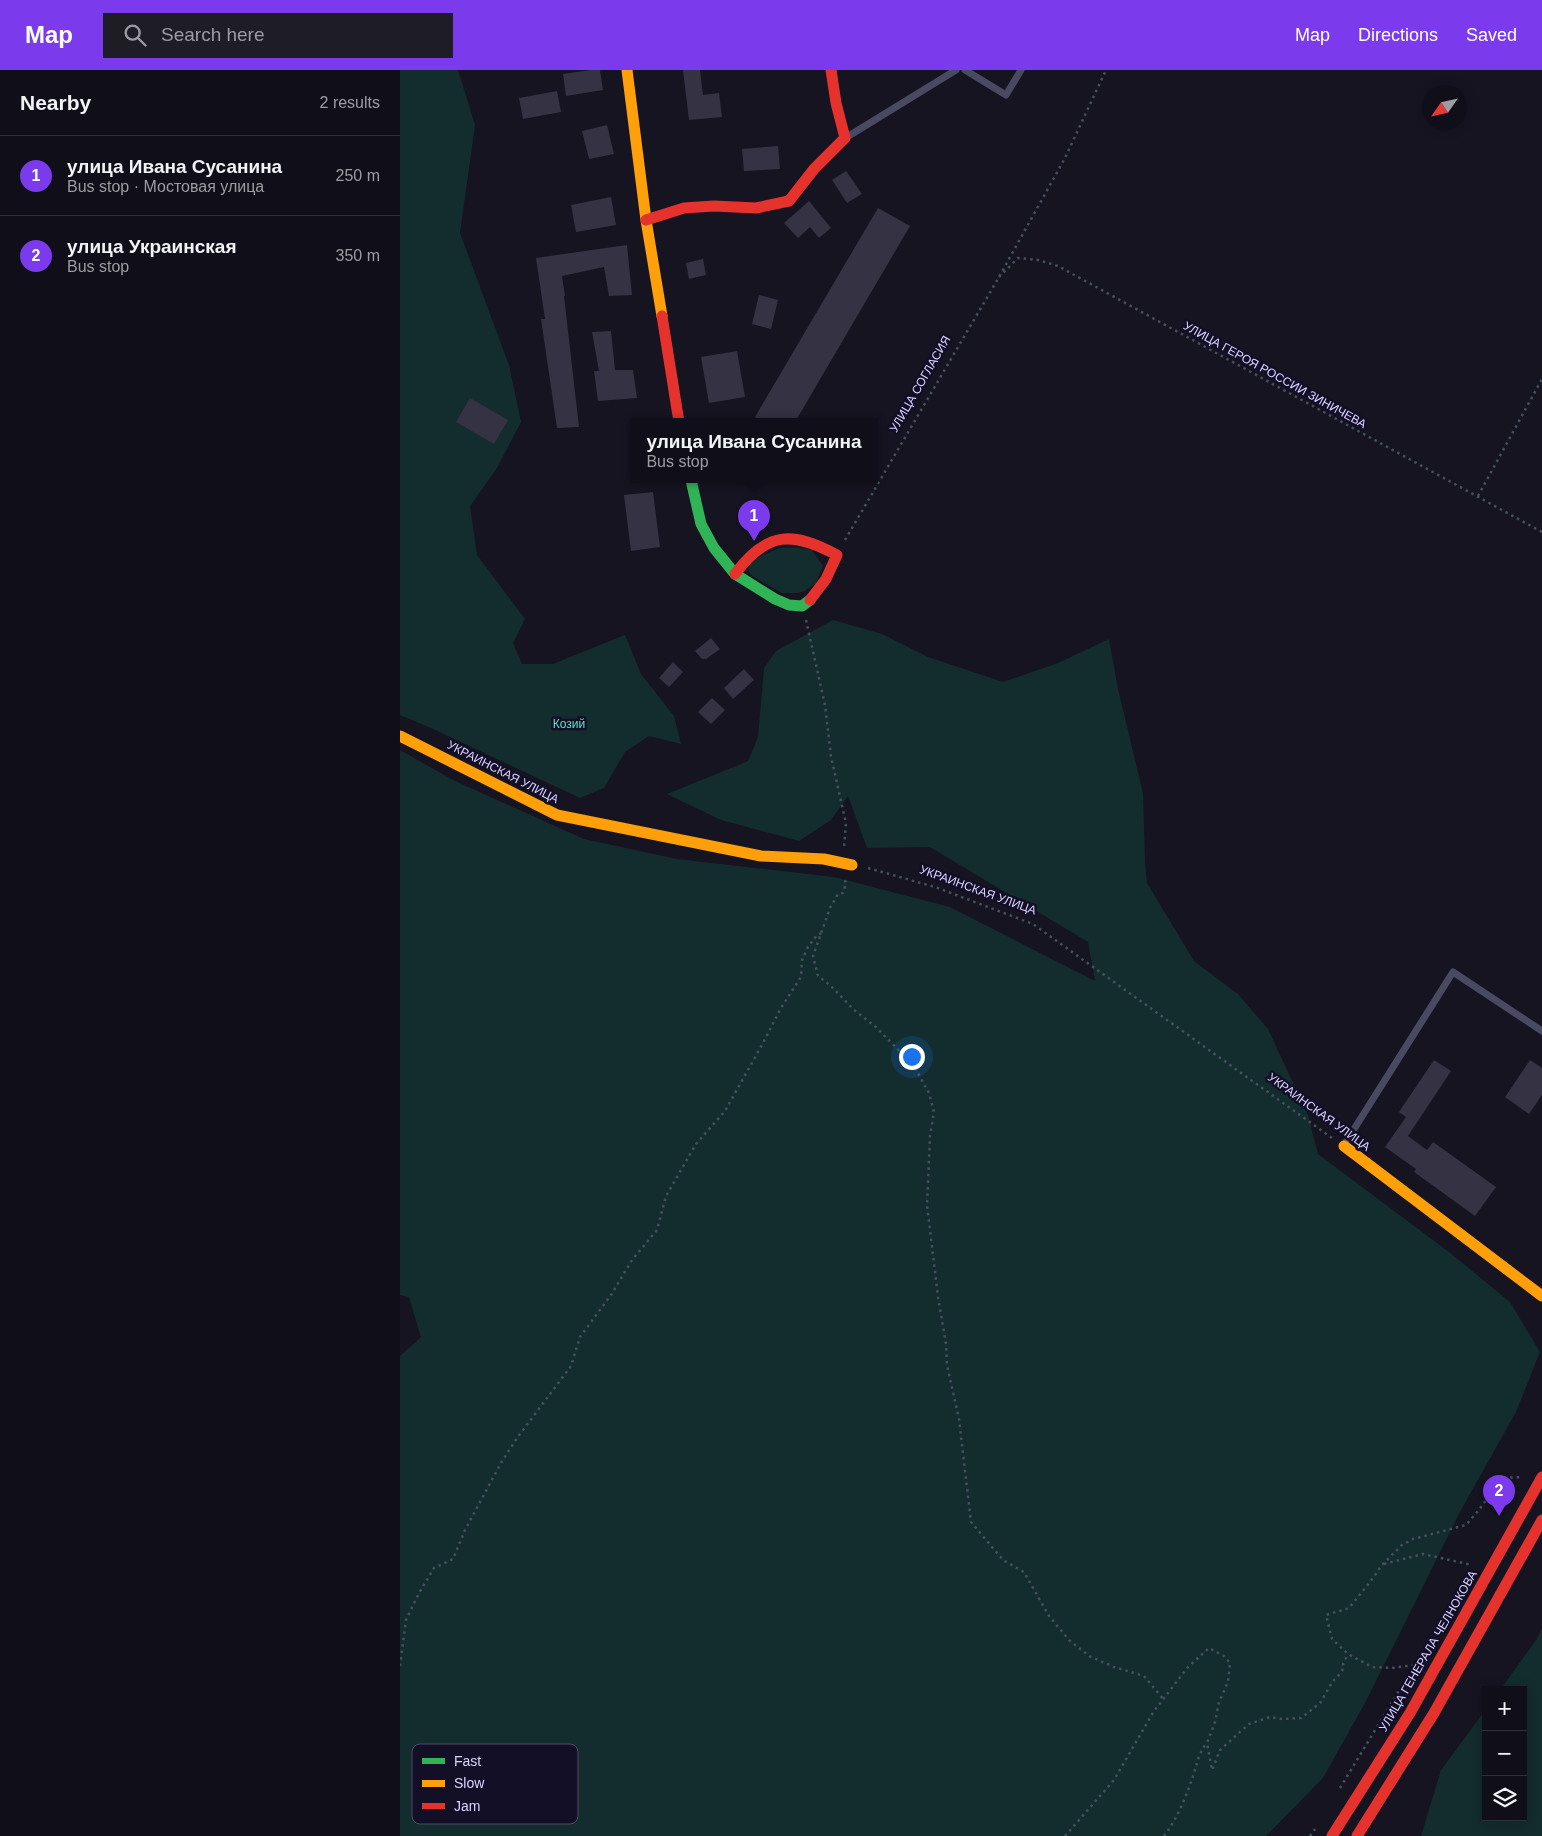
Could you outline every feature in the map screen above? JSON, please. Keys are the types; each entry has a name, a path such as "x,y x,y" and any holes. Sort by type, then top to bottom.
{"street":[{"path":"627,70 646,220 678,418"},
{"path":"646,220 684,208 714,206 756,208 789,201 814,169 845,138 836,104 831,70"},
{"path":"692,483 701,524 714,548 735,574 775,599 788,605 802,606 812,598 826,579 837,555 815,542 799,538 786,538 770,542 756,550 735,574"},
{"name":"УКРАИНСКАЯ УЛИЦА","path":"400,736 557,815 761,856 824,859 847,864"},
{"name":"УКРАИНСКАЯ УЛИЦА","path":"1344,1146 1542,1296"},
{"name":"УЛИЦА ГЕНЕРАЛА ЧЕЛНОКОВА","path":"1332,1836 1410,1713 1542,1477"},
{"path":"1357,1836 1434,1713 1542,1520"}],"lane":[{"path":"845,138 956,70"},
{"path":"965,70 1006,95 1021,70"},
{"path":"1344,1146 1453,972 1542,1031"}],"path":[{"name":"УЛИЦА СОГЛАСИЯ","path":"837,555 999,276 1065,158 1106,70"},
{"name":"УЛИЦА ГЕРОЯ РОССИИ ЗИНИЧЕВА","path":"999,276 1018,258 1038,260 1058,266 1542,532"},
{"path":"1478,496 1542,379"},
{"path":"802,606 825,705 831,757 846,823 846,884 830,908 813,956 818,976 831,986 853,1009 877,1028 914,1066 929,1093 934,1112 930,1136 926,1206 946,1344 947,1365 959,1419 971,1522 1003,1560 1024,1572 1049,1616 1069,1640 1089,1656 1114,1667 1144,1676 1164,1700"},
{"name":"УКРАИНСКАЯ УЛИЦА","path":"847,864 873,868 936,887 1033,924 1344,1146"},
{"path":"400,1666 406,1620 418,1593 434,1568 452,1559 465,1530 501,1463 517,1438 571,1366 580,1338 611,1295 632,1260 657,1230 666,1196 696,1144 725,1111 781,1008 801,977 802,960 808,947 817,935 822,933"},
{"path":"1414,1665 1392,1668 1372,1666 1348,1654 1332,1639 1326,1615 1350,1608 1382,1564 1402,1545 1413,1539 1466,1525 1502,1478 1519,1476 1528,1478"},
{"path":"1382,1564 1422,1554 1472,1565 1476,1557"},
{"path":"1065,1836 1114,1780 1154,1711 1188,1667 1209,1648 1230,1662 1228,1682 1219,1702 1215,1722 1207,1743 1199,1752 1191,1783 1172,1825 1164,1836"},
{"path":"1338,1791 1424,1649"},
{"path":"1207,1743 1212,1770 1220,1750 1249,1724 1270,1717 1282,1719 1300,1718 1320,1703 1344,1668 1343,1664 1348,1654"},
{"path":"1310,1836 1318,1823"}],"green space":[{"name":"Козий","path":"400,70 458,70 475,125 460,233 509,365 521,422 497,468 470,506 477,555 525,619 513,643 522,664 553,664 625,635 641,674 674,716 681,744 649,736 625,752 604,788 580,798 400,715"},
{"path":"794,547 812,550 823,566 816,583 805,591 782,593 752,576 748,570 752,560 779,548"},
{"path":"833,620 882,634 928,657 1003,682 1058,663 1109,639 1118,689 1143,793 1147,883 1194,961 1238,994 1268,1029 1308,1115 1318,1154 1449,1252 1510,1302 1540,1352 1516,1412 1461,1510 1365,1703 1323,1778 1266,1836 400,1836 400,1356 421,1337 409,1297 400,1295 400,750 453,780 584,839 677,859 834,877 950,907 1095,981 1088,942 930,847 867,848 848,796 831,820 799,841 721,820 667,794 748,761 758,737 764,668 776,651"},
{"path":"1542,1629 1542,1836 1421,1836 1441,1770 1482,1714 1482,1821 1527,1821 1527,1686 1503,1686"}],"building":[{"path":"600,70 603,90 566,96 563,74"},
{"path":"683,70 700,70 703,95 719,93 722,117 689,120"},
{"path":"557,91 561,112 523,119 519,98"},
{"path":"607,125 614,154 589,159 582,131"},
{"path":"778,146 780,169 744,171 742,149"},
{"path":"846,171 862,194 847,203 832,180"},
{"path":"611,197 616,225 576,232 571,205"},
{"path":"809,201 831,228 819,238 810,227 798,238 784,223"},
{"path":"878,208 910,226 797,418 755,417"},
{"path":"627,245 632,295 609,296 604,267 562,276 579,427 557,428 541,319 545,319 536,258"},
{"path":"703,259 706,275 689,279 686,263"},
{"path":"759,295 778,300 771,329 752,324"},
{"path":"611,331 615,370 633,370 637,398 598,401 594,371 599,371 592,332"},
{"path":"737,351 745,397 709,403 701,357"},
{"path":"470,398 508,420 494,444 456,422"},
{"path":"653,492 660,547 631,551 624,495"},
{"path":"711,638 720,649 706,659 702,659 695,651"},
{"path":"673,662 683,672 669,687 659,678"},
{"path":"744,669 754,680 733,699 724,688"},
{"path":"712,698 725,710 711,724 698,712"},
{"path":"1434,1060 1451,1071 1408,1136 1427,1150 1433,1142 1496,1187 1475,1216 1414,1172 1416,1169 1385,1147 1406,1117 1399,1112"},
{"path":"1530,1060 1542,1068 1542,1095 1529,1114 1505,1097"}],"traffic: fast":[{"path":"692,483 701,524 714,548 735,574 775,599 789,605 802,606 810,600"}],"traffic: slow":[{"path":"627,70 646,220 662,316"},
{"path":"400,736 557,815 761,856 824,859 852,865"},
{"path":"1344,1146 1542,1296"}],"traffic: jam":[{"path":"646,220 684,208 714,206 756,208 789,201 814,169 845,138 836,103 831,70"},
{"path":"662,316 678,418"},
{"path":"735,574 747,560 769,543 781,539 807,542 837,555 826,579 810,600"},
{"path":"1332,1836 1410,1713 1542,1477"},
{"path":"1357,1836 1434,1713 1542,1520"}],"place":[{"name":"улица Ивана Сусанина","path":"754,541"},
{"name":"улица Украинская","path":"1499,1516"}]}
